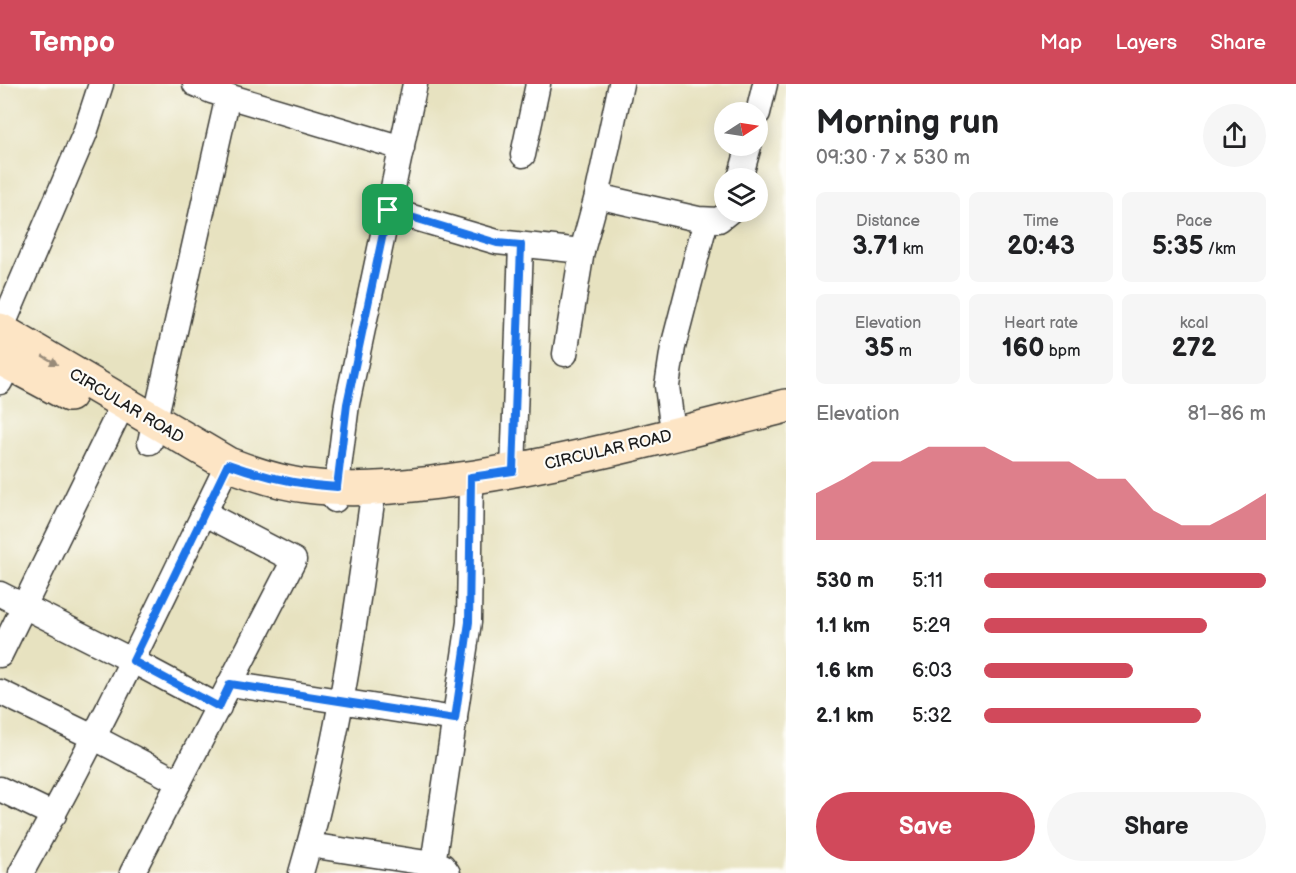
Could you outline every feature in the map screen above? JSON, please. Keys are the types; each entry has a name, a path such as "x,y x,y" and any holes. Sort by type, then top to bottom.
{"main road":[{"name":"CIRCULAR ROAD","path":"4,348 75,399 119,414 225,471 279,493 442,498 471,484 513,471 677,434 786,406"},
{"name":"CIRCULAR ROAD","path":"471,484 539,479 786,424"}],"street":[{"path":"4,348 85,133 101,84"},
{"path":"195,84 402,148"},
{"path":"336,494 347,404 415,84"},
{"path":"523,155 538,84"},
{"path":"565,354 582,251 597,196 621,84"},
{"path":"761,102 765,84"},
{"path":"153,432 228,96"},
{"path":"597,196 714,220"},
{"path":"388,210 497,243 582,251"},
{"path":"677,434 671,417 667,386 673,347 706,220"},
{"path":"513,471 521,245"},
{"path":"0,656 119,414"},
{"path":"21,873 54,815 133,661 225,471"},
{"path":"309,845 440,869 455,719 469,622 471,484"},
{"path":"301,873 340,701 373,495"},
{"path":"132,873 294,560 204,513"},
{"path":"0,594 219,707"},
{"path":"230,684 455,719"},
{"path":"0,692 179,782"},
{"path":"0,789 54,815"}],"route":[{"path":"388,210 497,243 521,245 513,471 471,477 469,622 455,719 230,684 219,707 133,661 228,464 276,480 307,486 337,487 347,404 388,210"}]}
